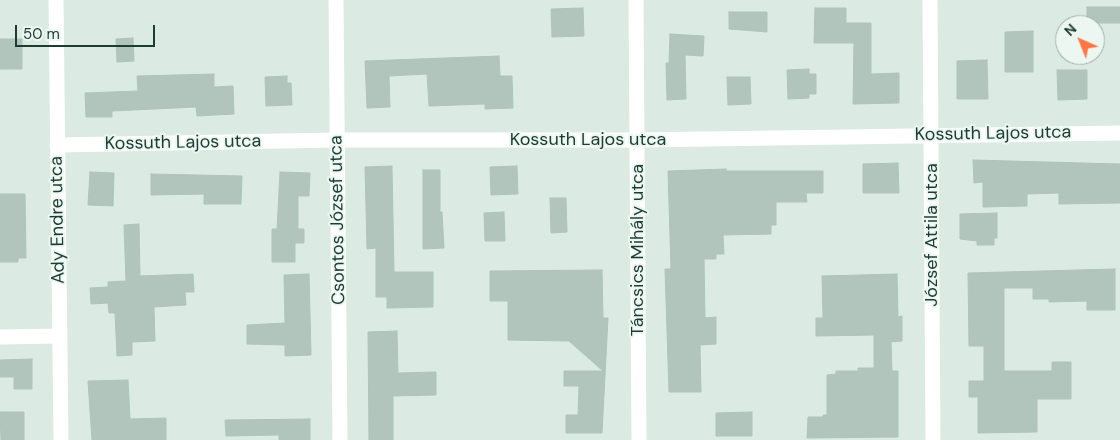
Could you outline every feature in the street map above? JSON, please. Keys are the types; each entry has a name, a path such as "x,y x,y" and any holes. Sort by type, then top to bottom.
{"street":[{"name":"Ady Endre utca","path":"56,0 61,440"},
{"name":"Csontos József utca","path":"336,0 340,440"},
{"name":"Táncsics Mihály utca","path":"636,0 639,440"},
{"name":"József Attila utca","path":"930,0 933,440"},
{"name":"Kossuth Lajos utca","path":"57,145 337,140 637,140 1120,133"},
{"path":"0,337 60,336"}],"building":[{"path":"1087,7 1120,7 1120,23 1105,23 1105,15 1087,15"},
{"path":"583,8 584,36 552,37 551,9"},
{"path":"815,8 846,8 846,23 871,23 871,74 899,73 899,103 853,104 854,43 814,43"},
{"path":"729,12 767,12 767,32 729,29"},
{"path":"1033,31 1033,72 1005,72 1005,32"},
{"path":"670,34 704,36 703,56 685,55 686,99 667,100 666,63 669,63"},
{"path":"133,38 134,61 117,62 116,39"},
{"path":"0,39 22,39 22,69 0,69"},
{"path":"499,56 500,76 512,76 513,108 485,109 485,104 429,106 427,74 389,76 390,107 367,108 365,61"},
{"path":"987,60 988,99 957,99 957,61"},
{"path":"809,69 809,74 816,74 816,94 809,94 809,98 788,99 787,70"},
{"path":"1057,70 1087,70 1087,99 1058,100"},
{"path":"214,74 214,87 233,86 234,114 197,116 196,107 112,111 112,117 86,117 85,93 138,91 137,76"},
{"path":"287,76 287,83 291,83 292,105 266,106 265,77"},
{"path":"727,77 750,77 751,104 728,105"},
{"path":"973,160 1120,164 1120,203 1059,204 1059,193 1027,194 1027,206 983,207 983,182 974,183"},
{"path":"898,163 899,193 863,193 863,164"},
{"path":"392,166 394,272 433,272 433,307 387,308 387,297 376,297 376,248 367,249 365,167"},
{"path":"517,166 518,194 491,195 490,167"},
{"path":"726,169 726,171 823,171 823,193 806,193 807,202 776,202 776,225 771,225 771,234 723,235 724,254 716,254 716,259 704,259 705,318 716,317 716,344 700,345 701,392 669,392 665,269 671,269 668,171"},
{"path":"423,170 440,170 440,212 442,212 444,248 423,249"},
{"path":"90,172 114,173 113,206 88,205"},
{"path":"280,172 310,173 309,196 298,196 298,229 304,229 304,243 295,243 295,262 272,262 272,229 277,229"},
{"path":"151,174 242,176 241,204 204,204 204,194 151,195"},
{"path":"0,194 25,194 26,258 18,258 18,262 0,262"},
{"path":"550,198 566,198 567,232 551,233"},
{"path":"504,212 505,241 485,241 484,213"},
{"path":"997,213 997,238 994,238 994,245 977,245 977,241 960,239 960,214"},
{"path":"139,224 140,276 193,274 194,292 185,292 186,305 154,307 155,341 132,342 132,355 117,356 115,313 109,313 108,303 91,304 90,288 108,287 108,282 126,281 124,225"},
{"path":"1115,269 1115,310 1087,310 1087,301 1049,302 1049,299 1033,299 1033,288 1004,288 1004,371 1052,371 1052,362 1071,362 1071,399 1037,399 1037,432 978,433 978,397 969,397 969,381 984,381 984,346 969,346 968,273"},
{"path":"602,270 603,318 608,318 602,433 566,433 566,415 578,415 579,386 564,386 564,371 603,371 569,341 508,340 508,301 490,301 490,271"},
{"path":"309,274 311,355 285,356 285,345 247,344 247,325 285,323 284,275"},
{"path":"897,274 898,317 902,316 902,341 891,342 892,371 898,371 898,437 807,438 808,417 823,417 823,415 827,415 827,375 836,374 836,371 858,371 858,368 874,368 874,335 816,336 816,318 823,318 822,276"},
{"path":"397,331 398,373 436,372 436,395 393,396 393,440 369,440 368,332"},
{"path":"32,359 32,389 14,389 14,377 0,377 0,360"},
{"path":"128,380 130,419 166,418 166,440 92,440 88,381"},
{"path":"0,412 24,412 24,440 1,440"},
{"path":"752,412 752,436 716,436 716,413"},
{"path":"310,419 310,440 279,440 279,435 226,436 225,420"}]}
